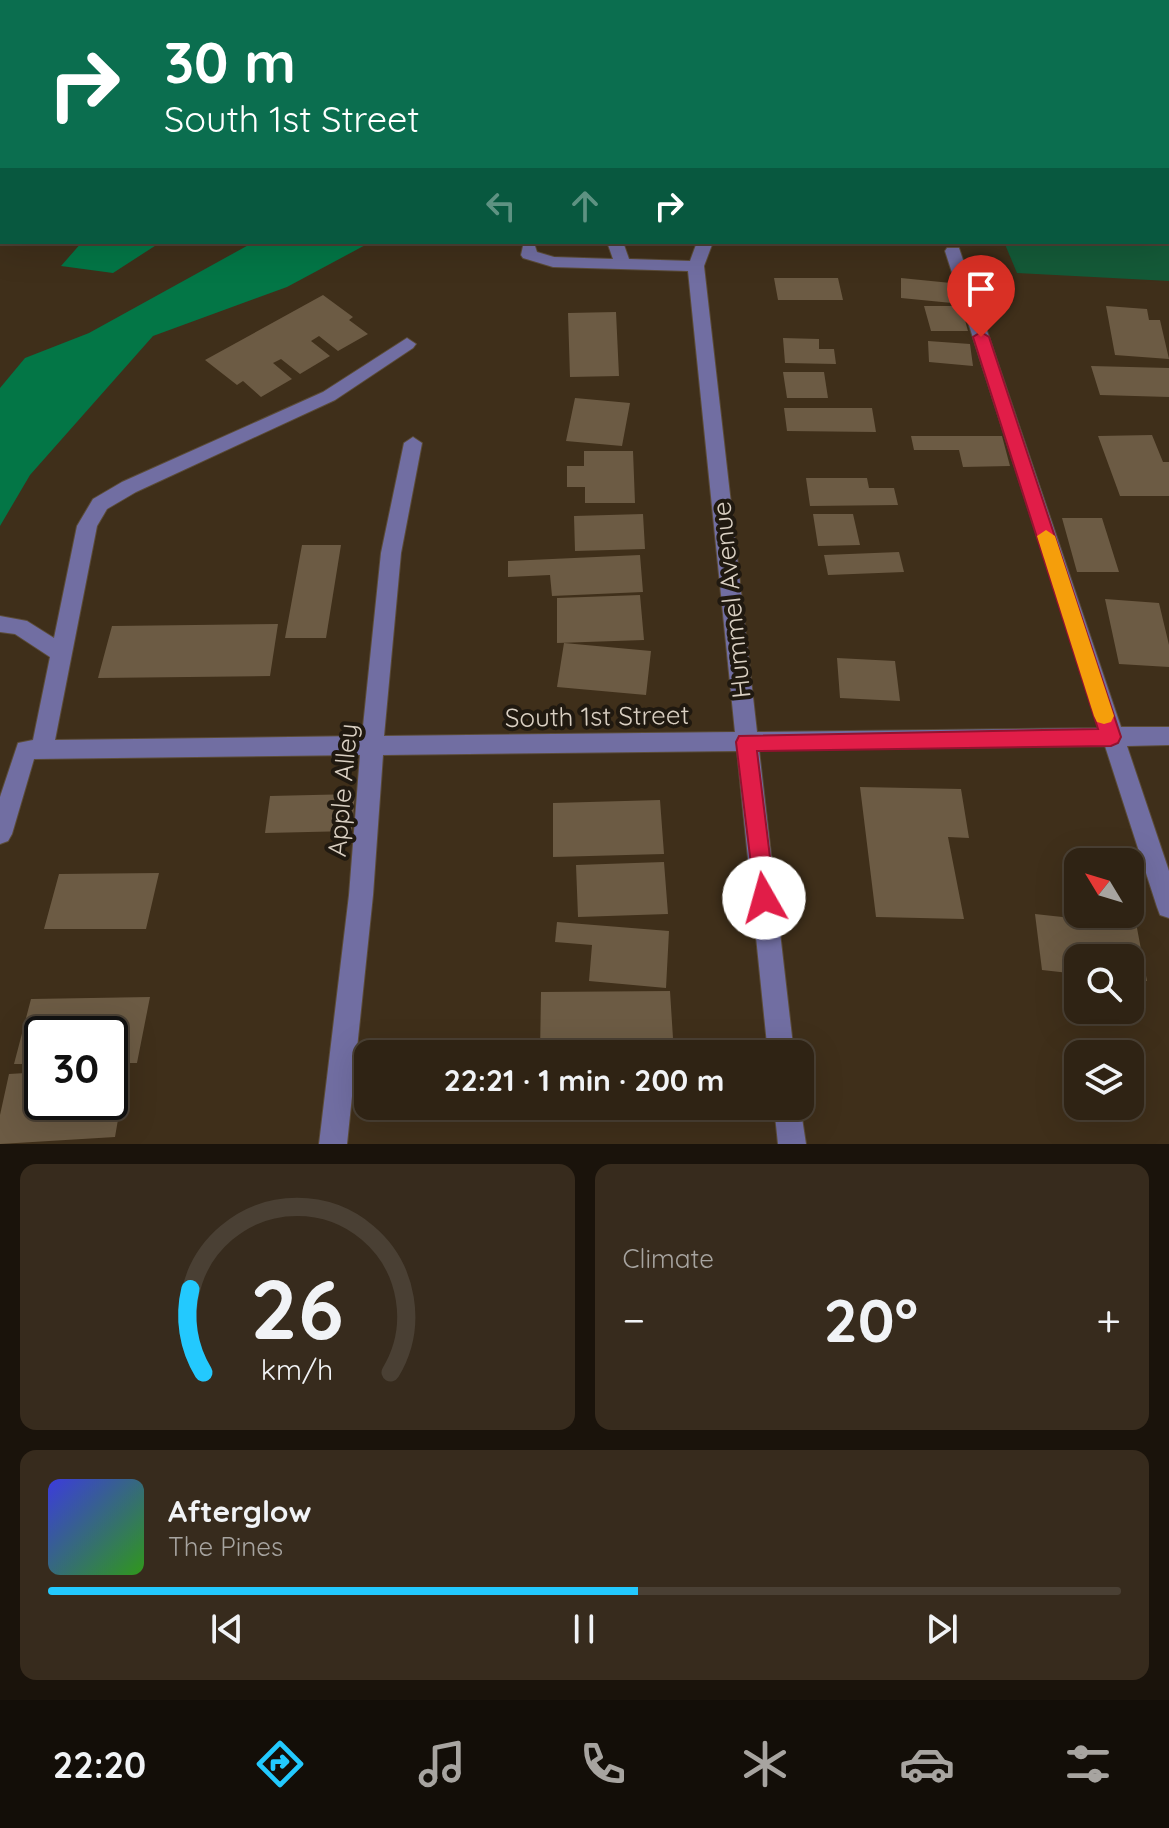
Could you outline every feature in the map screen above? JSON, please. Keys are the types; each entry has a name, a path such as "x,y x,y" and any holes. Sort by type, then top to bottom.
{"street":[{"path":"616,244 623,264"},
{"name":"Hummel Avenue","path":"704,244 696,266 779,1040"},
{"path":"529,249 529,255 537,260 696,266"},
{"path":"953,251 1169,907"},
{"path":"0,834 34,750 61,653 87,526 100,504 129,487 329,396 407,344"},
{"name":"Apple Alley","path":"333,1144 389,569 413,443"},
{"path":"0,624 20,627 61,653"},
{"name":"South 1st Street","path":"34,750 1169,736"},
{"path":"789,1120 792,1144"}],"green space":[{"path":"80,244 158,244 113,273 61,266"},
{"path":"250,244 367,244 287,287 153,336 30,475 0,526 0,388 25,358 89,333"},
{"path":"1005,244 1169,244 1169,281 1017,273"}],"building":[{"path":"774,278 838,278 843,300 778,300"},
{"path":"901,278 951,283 952,303 901,298"},
{"path":"323,295 353,317 349,320 368,334 338,351 319,336 311,341 330,356 300,374 281,359 273,363 292,379 261,397 243,381 237,385 205,360"},
{"path":"924,306 961,306 968,331 931,331"},
{"path":"1106,306 1147,309 1149,320 1160,320 1169,359 1115,355"},
{"path":"616,312 619,376 570,377 568,313"},
{"path":"783,338 819,339 819,349 834,349 836,364 785,363"},
{"path":"928,341 970,344 973,366 929,362"},
{"path":"1091,366 1169,368 1169,397 1100,395"},
{"path":"783,372 824,372 828,398 787,398"},
{"path":"575,398 630,403 622,446 566,441"},
{"path":"784,408 872,408 876,432 787,431"},
{"path":"1152,435 1163,462 1169,462 1169,496 1120,496 1098,436"},
{"path":"911,436 1002,436 1010,466 963,467 959,450 914,450"},
{"path":"584,451 633,451 635,503 585,503 585,487 567,487 567,466 584,466"},
{"path":"806,478 867,478 869,488 894,488 898,505 810,506"},
{"path":"643,514 645,549 575,551 574,516"},
{"path":"813,514 853,514 860,545 818,546"},
{"path":"1062,518 1102,518 1119,572 1077,572"},
{"path":"302,545 341,545 326,638 285,638"},
{"path":"899,552 904,572 828,575 824,555"},
{"path":"640,555 643,592 552,596 550,575 508,577 508,561"},
{"path":"640,595 644,640 557,643 557,598"},
{"path":"1105,599 1159,603 1169,645 1169,667 1119,664"},
{"path":"278,624 270,676 98,678 112,626"},
{"path":"564,643 651,651 646,695 557,687"},
{"path":"837,658 895,661 900,701 840,698"},
{"path":"860,787 961,789 969,838 948,837 964,919 876,917"},
{"path":"355,794 352,831 265,833 270,796"},
{"path":"660,800 664,854 553,857 553,803"},
{"path":"664,862 668,914 578,917 576,865"},
{"path":"159,873 146,929 44,929 59,874"},
{"path":"1035,914 1064,917 1064,928 1137,928 1140,944 1064,944 1064,972 1042,970"},
{"path":"557,922 669,931 666,988 589,981 592,945 555,942"},
{"path":"670,991 673,1040 540,1040 541,992"},
{"path":"150,997 137,1063 128,1063 128,1016 27,1016 31,999"},
{"path":"24,1026 24,1064 14,1064"},
{"path":"24,1073 24,1120 118,1120 115,1137 0,1144 0,1115 9,1074"}],"slow traffic":[{"path":"1046,536 1104,716"}],"route":[{"path":"764,898 746,742 1111,737 981,337"}]}
